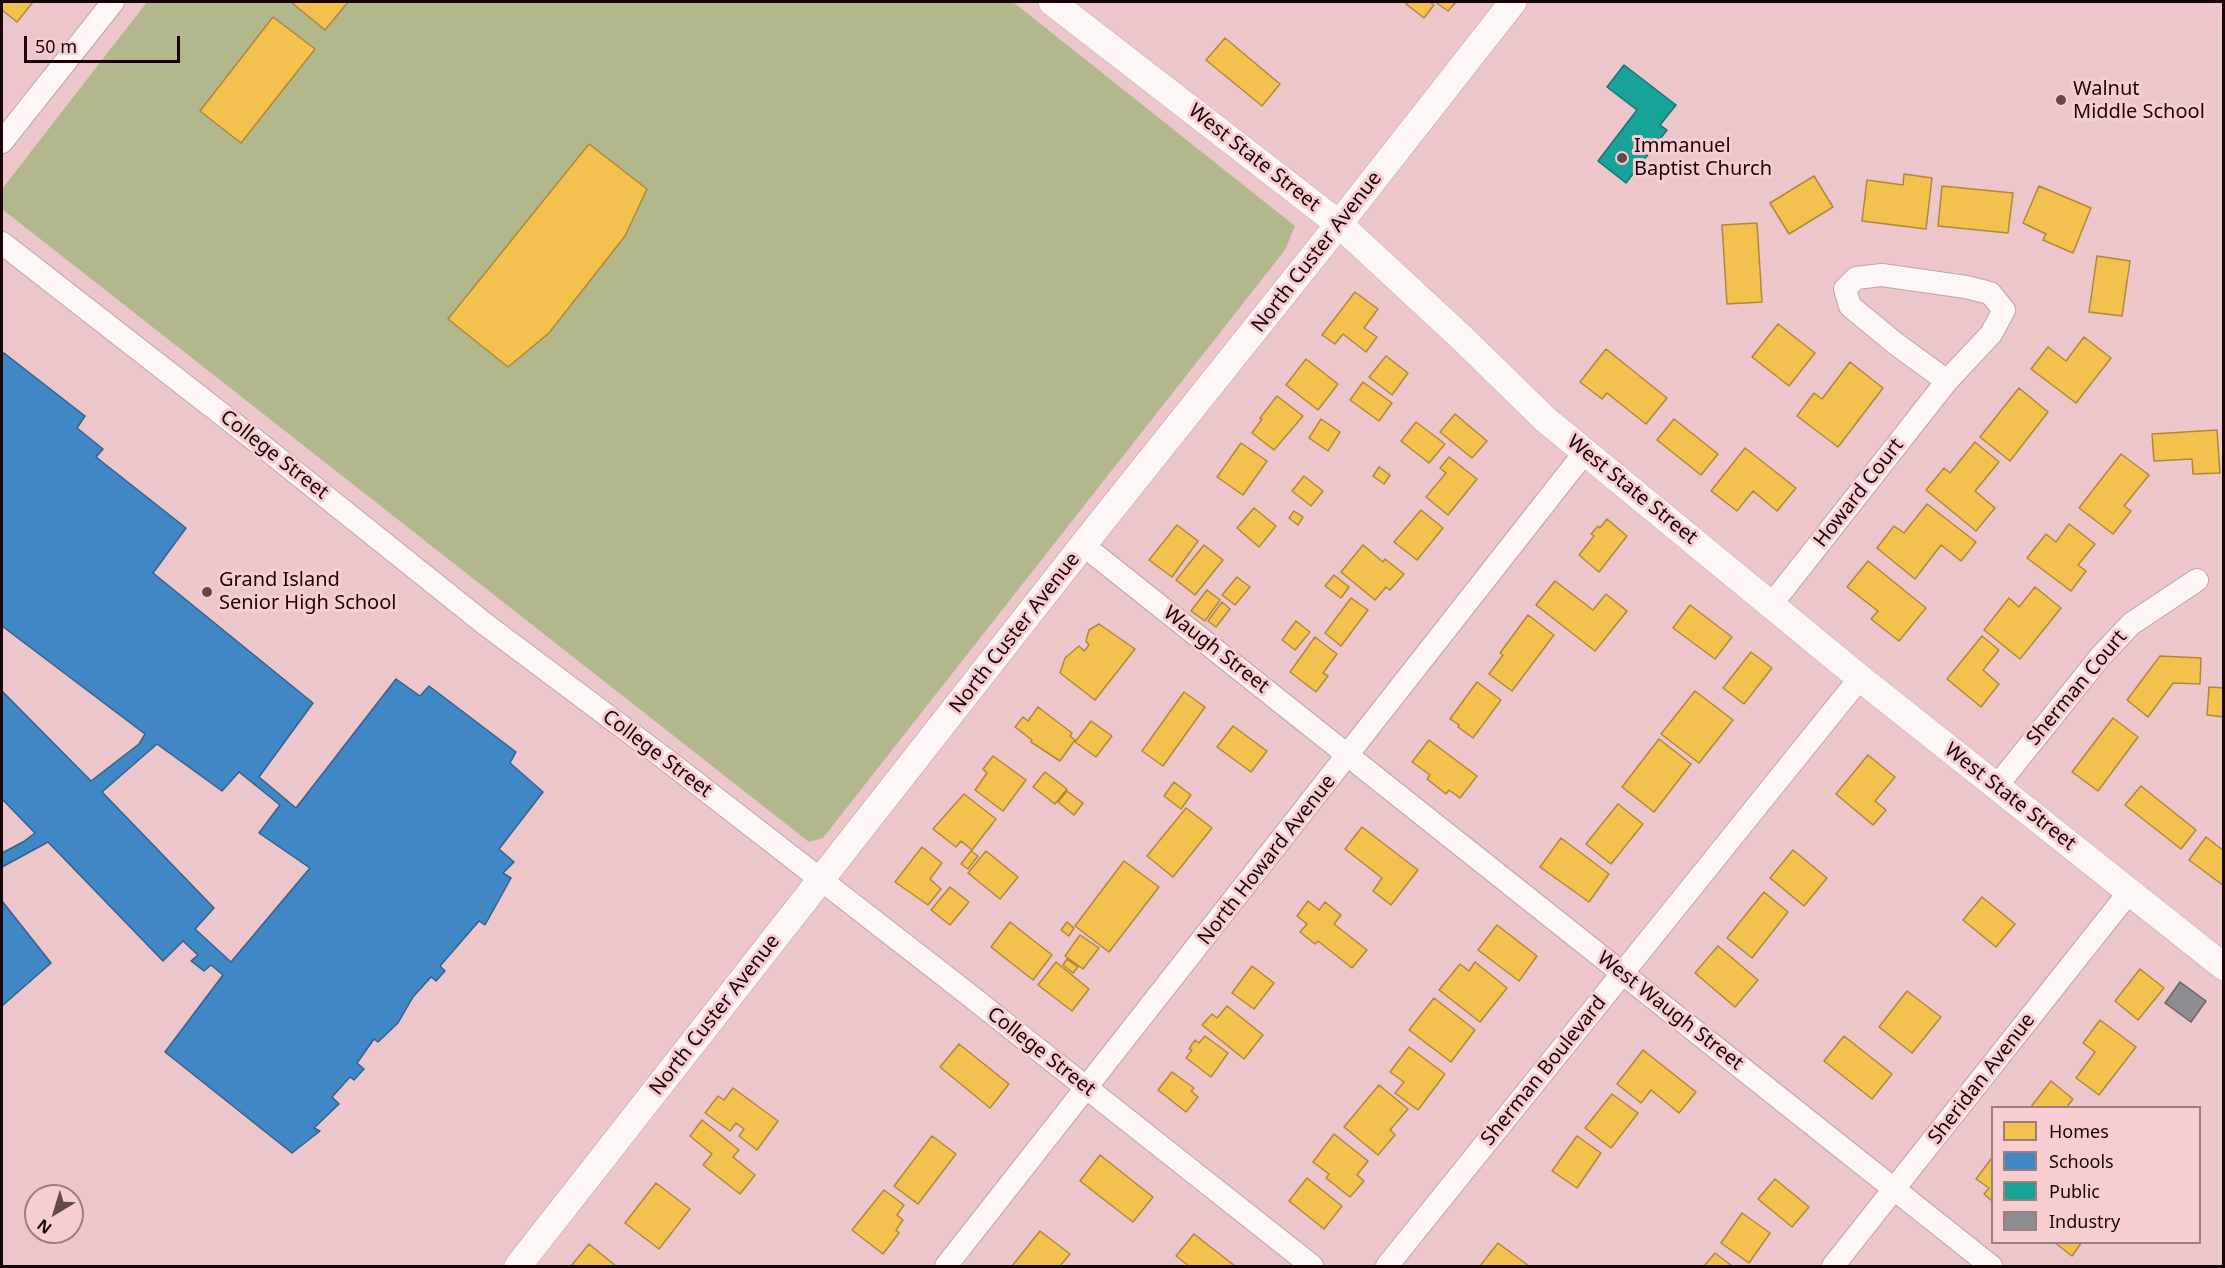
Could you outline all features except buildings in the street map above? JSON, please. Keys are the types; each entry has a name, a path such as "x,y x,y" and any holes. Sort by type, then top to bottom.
{"street":[{"path":"2,142 113,2"},
{"name":"West State Street","path":"1052,2 1339,224 1546,420 1860,678 2223,967"},
{"name":"North Custer Avenue","path":"518,1266 1083,545 1513,2"},
{"name":"College Street","path":"2,243 260,444 485,624 668,761 1312,1266"},
{"name":"Howard Court","path":"1771,605 1947,381 1991,334 2004,310 1990,293 1966,287 1882,275 1856,278 1845,289 1850,306 1896,344 1947,381"},
{"name":"North Howard Avenue","path":"946,1266 1088,1089 1585,452"},
{"name":"Waugh Street","path":"1083,545 1348,755"},
{"name":"Sherman Court","path":"1996,787 2100,657 2131,624 2197,580"},
{"name":"Sherman Boulevard","path":"1387,1266 1860,678"},
{"name":"West Waugh Street","path":"1348,755 1991,1266"},
{"name":"Sheridan Avenue","path":"1833,1266 2130,891"}],"green space":[{"path":"147,2 1013,2 1295,226 1285,250 823,838 809,842 2,209 2,189"}],"place":[{"name":"Walnut Middle School","path":"2061,100"},
{"name":"Immanuel Baptist Church","path":"1622,158"},
{"name":"Grand Island Senior High School","path":"207,592"}]}
